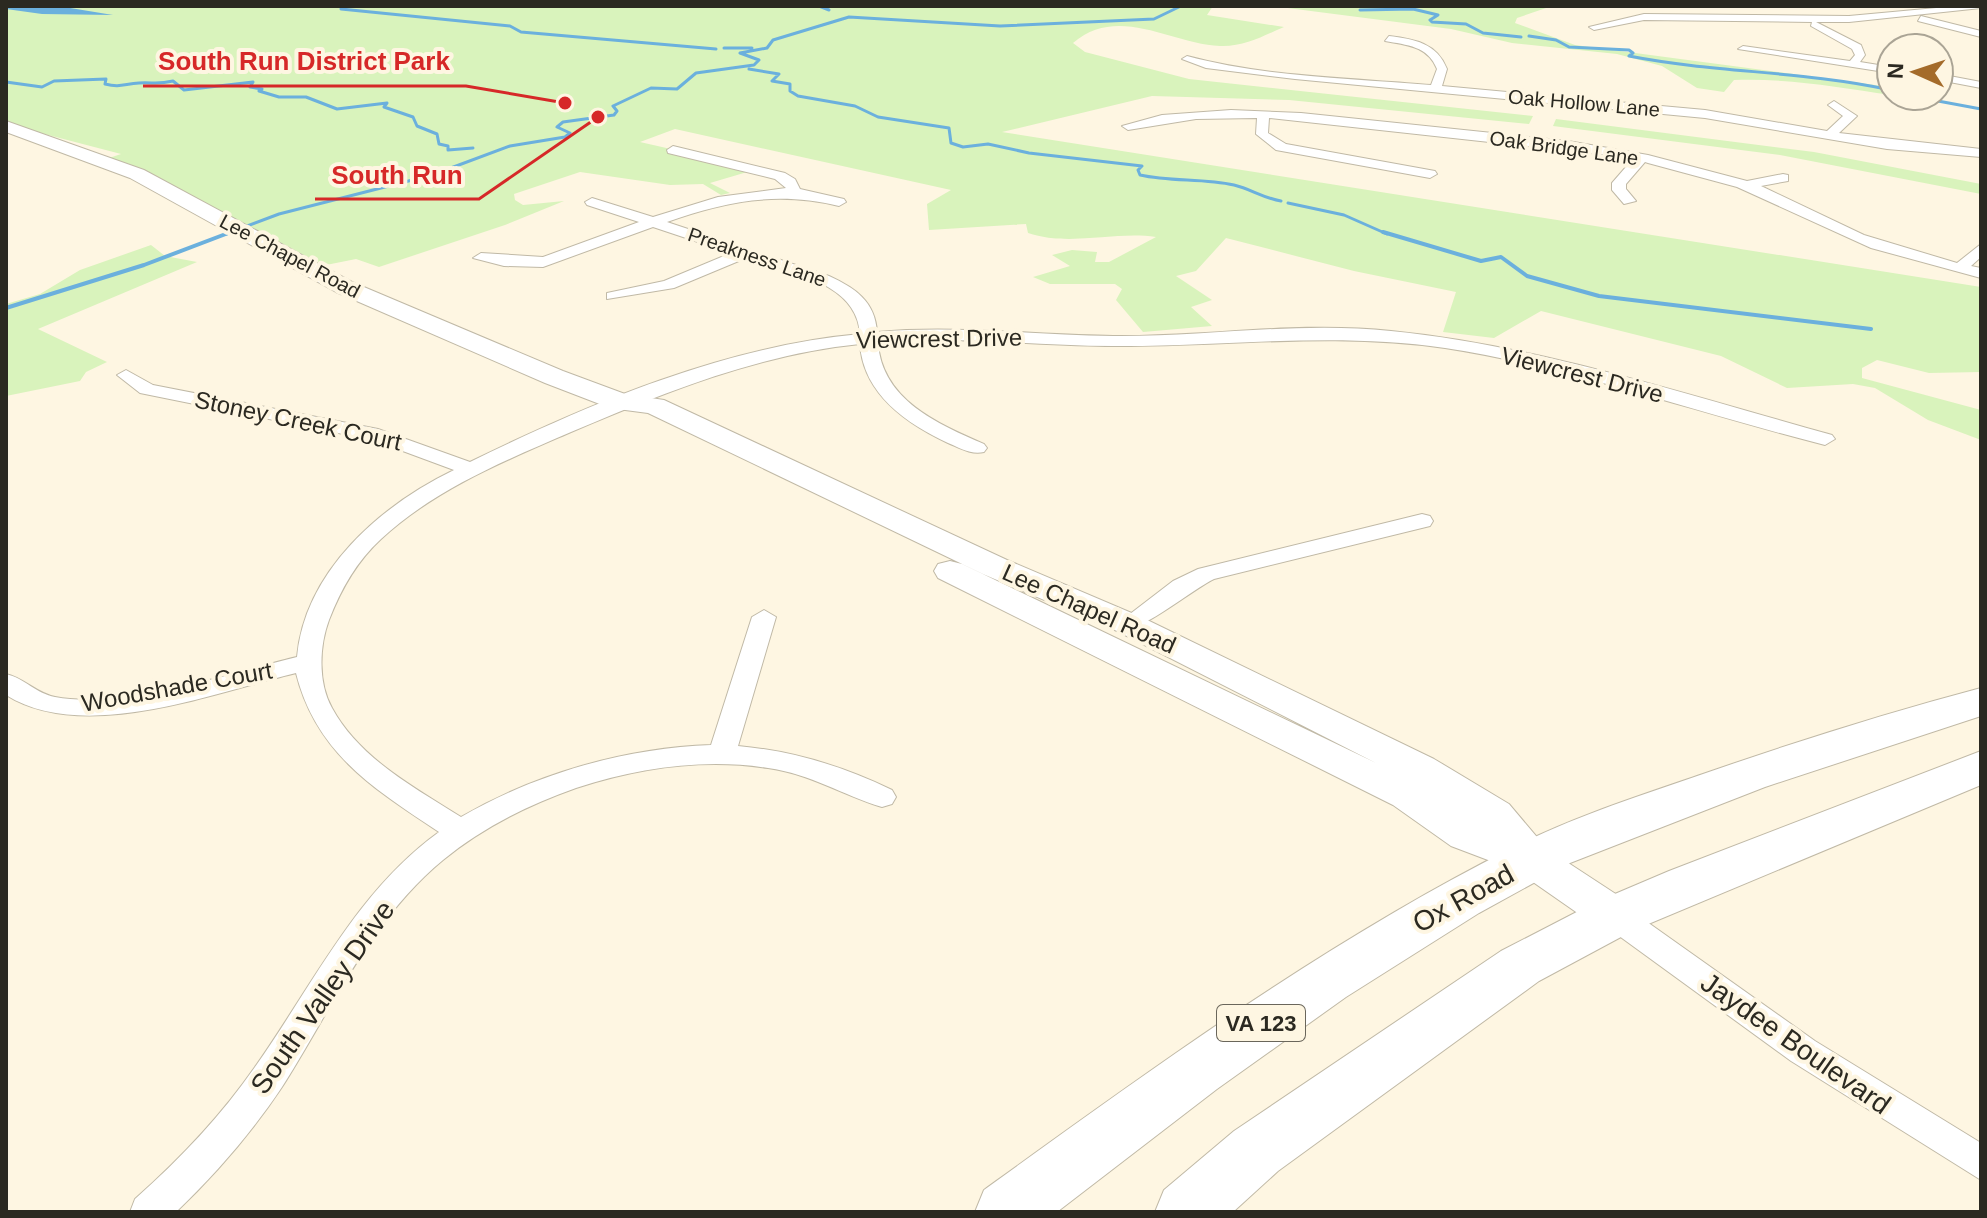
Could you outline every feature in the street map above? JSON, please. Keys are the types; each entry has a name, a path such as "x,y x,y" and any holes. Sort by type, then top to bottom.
{"highway":[{"name":"Ox Road","path":"1007,1212 1235,1040 1398,933 1532,860 1644,812 1852,740 1981,702"},
{"path":"1187,1212 1256,1151 1520,966 1615,916 1981,767"}],"main road":[{"name":"Lee Chapel Road","path":"6,126 137,174 344,287 620,402 654,406 969,556 1129,624 1420,769 1494,814 1532,860"},
{"name":"Lee Chapel Road","path":"620,402 638,419 1407,795 1466,835 1532,860 1615,916"}],"street":[{"path":"1872,6 1981,34"},
{"path":"1594,27 1644,17 1806,20 1906,15 1977,7"},
{"path":"1622,9 1644,17"},
{"path":"1806,20 1857,47 1860,55 1853,65"},
{"path":"1389,39 1419,45 1436,55 1442,69 1436,88"},
{"path":"1743,49 1875,68"},
{"name":"Oak Hollow Lane","path":"1187,59 1259,72 1436,88 1543,113 1715,115 1912,148 1981,153"},
{"path":"1955,80 1981,85"},
{"path":"1830,135 1851,116 1834,105"},
{"path":"1529,142 1543,113"},
{"path":"1263,115 1262,134 1290,150 1430,174"},
{"name":"Oak Bridge Lane","path":"1128,126 1186,116 1263,115 1529,142 1641,158 1747,185 1859,238 1981,273"},
{"path":"673,150 780,176 790,182 795,193"},
{"path":"1629,201 1619,190 1619,183 1641,158"},
{"path":"1747,185 1783,178"},
{"path":"481,258 539,263 726,200 795,193 839,202"},
{"name":"Preakness Lane","path":"592,202 823,279 849,292 866,308 874,368 891,396 928,425 977,448"},
{"path":"1960,268 1981,249"},
{"path":"613,296 668,285 745,253"},
{"name":"Viewcrest Drive","path":"306,663 322,604 355,553 404,508 470,469 620,402 743,360 869,338 967,334 1140,340 1291,332 1390,336 1469,346 1535,361 1825,439"},
{"name":"Stoney Creek Court","path":"126,375 147,389 378,435 470,469"},
{"path":"1129,624 1181,586 1206,574 1422,521"},
{"path":"722,754 764,617"},
{"path":"306,663 312,693 339,742 371,773 460,831"},
{"name":"Woodshade Court","path":"6,682 39,702 76,707 143,699 306,663"},
{"name":"South Valley Drive","path":"149,1212 216,1143 267,1079 380,907 425,860 460,831 497,811 584,776 663,758 722,754 812,766 847,777 882,797"},
{"name":"Jaydee Boulevard","path":"1615,916 1803,1051 1981,1163"}],"green space":[{"path":"6,6 1213,6 1207,15 1284,27 1229,46 1201,44 1126,26 1090,32 1073,43 1085,52 1189,79 1533,116 1529,124 1289,100 1152,96 1002,132 1981,287 1981,372 1929,373 1877,360 1862,368 1862,378 1981,410 1981,440 1928,420 1875,388 1853,384 1787,388 1721,356 1541,311 1494,338 1443,332 1456,292 1354,271 1226,238 1196,271 1176,276 1212,300 1191,307 1212,326 1143,332 1116,300 1122,289 1115,284 1050,284 1033,277 1070,266 1052,255 1072,250 1097,252 1095,262 1109,262 1156,237 1059,239 1028,233 1026,224 929,230 927,204 951,190 675,129 640,142 767,171 785,181 754,170 710,183 730,193 721,195 703,184 670,185 580,172 514,194 515,200 523,205 564,201 505,225 379,267 356,259 321,266 175,187 109,158 121,154 6,124"},
{"path":"1272,6 1549,7 1517,18 1515,23 1575,45 1875,85 1875,93 1774,80 1734,80 1724,92 1697,88 1662,66 1617,54 1512,43 1451,29"},
{"path":"1556,119 1814,152 1981,184 1981,194 1780,155 1553,126"},
{"path":"151,245 165,256 197,262 38,329 107,362 86,372 80,381 6,396 6,304 40,294 80,270"}],"water":[{"path":"6,6 58,6 113,15 42,14 6,9"}],"waterway":[{"path":"819,6 829,10"},
{"path":"226,234 279,214 432,175 510,146 565,137 570,133 557,127 563,122 614,115 617,111 613,106 651,88 677,89 696,73 754,65 759,60 740,53 767,48 773,40 849,17 1000,26 1154,19 1181,6"},
{"path":"341,9 510,26 521,32 716,49"},
{"path":"1360,10 1413,9 1438,15 1430,20 1432,22 1466,24 1483,33 1521,37"},
{"path":"1529,36 1556,40 1569,47 1629,50 1633,53 1629,56 1662,62 1875,87"},
{"path":"724,48 752,48"},
{"path":"749,69 779,74 772,81 790,84 790,91 798,96 855,106 878,117 949,128 951,143 963,147 988,144 1029,153 1142,166 1138,170 1140,175 1222,183 1281,201"},
{"path":"6,82 42,87 54,81 106,79 105,84 118,86 173,81 184,90 253,82 250,87 262,89 259,91 279,97 306,97 337,109 387,103 384,107 413,117 417,126 437,134 439,144 448,146 448,150 473,148"},
{"path":"1955,104 1981,109"},
{"path":"1288,203 1344,215 1387,234"},
{"path":"6,308 144,265 231,232"},
{"path":"1383,232 1481,261 1501,257 1527,276 1599,296 1871,329"}],"place":[{"name":"South Run District Park","path":"565,103"},
{"name":"South Run","path":"598,117"}]}
